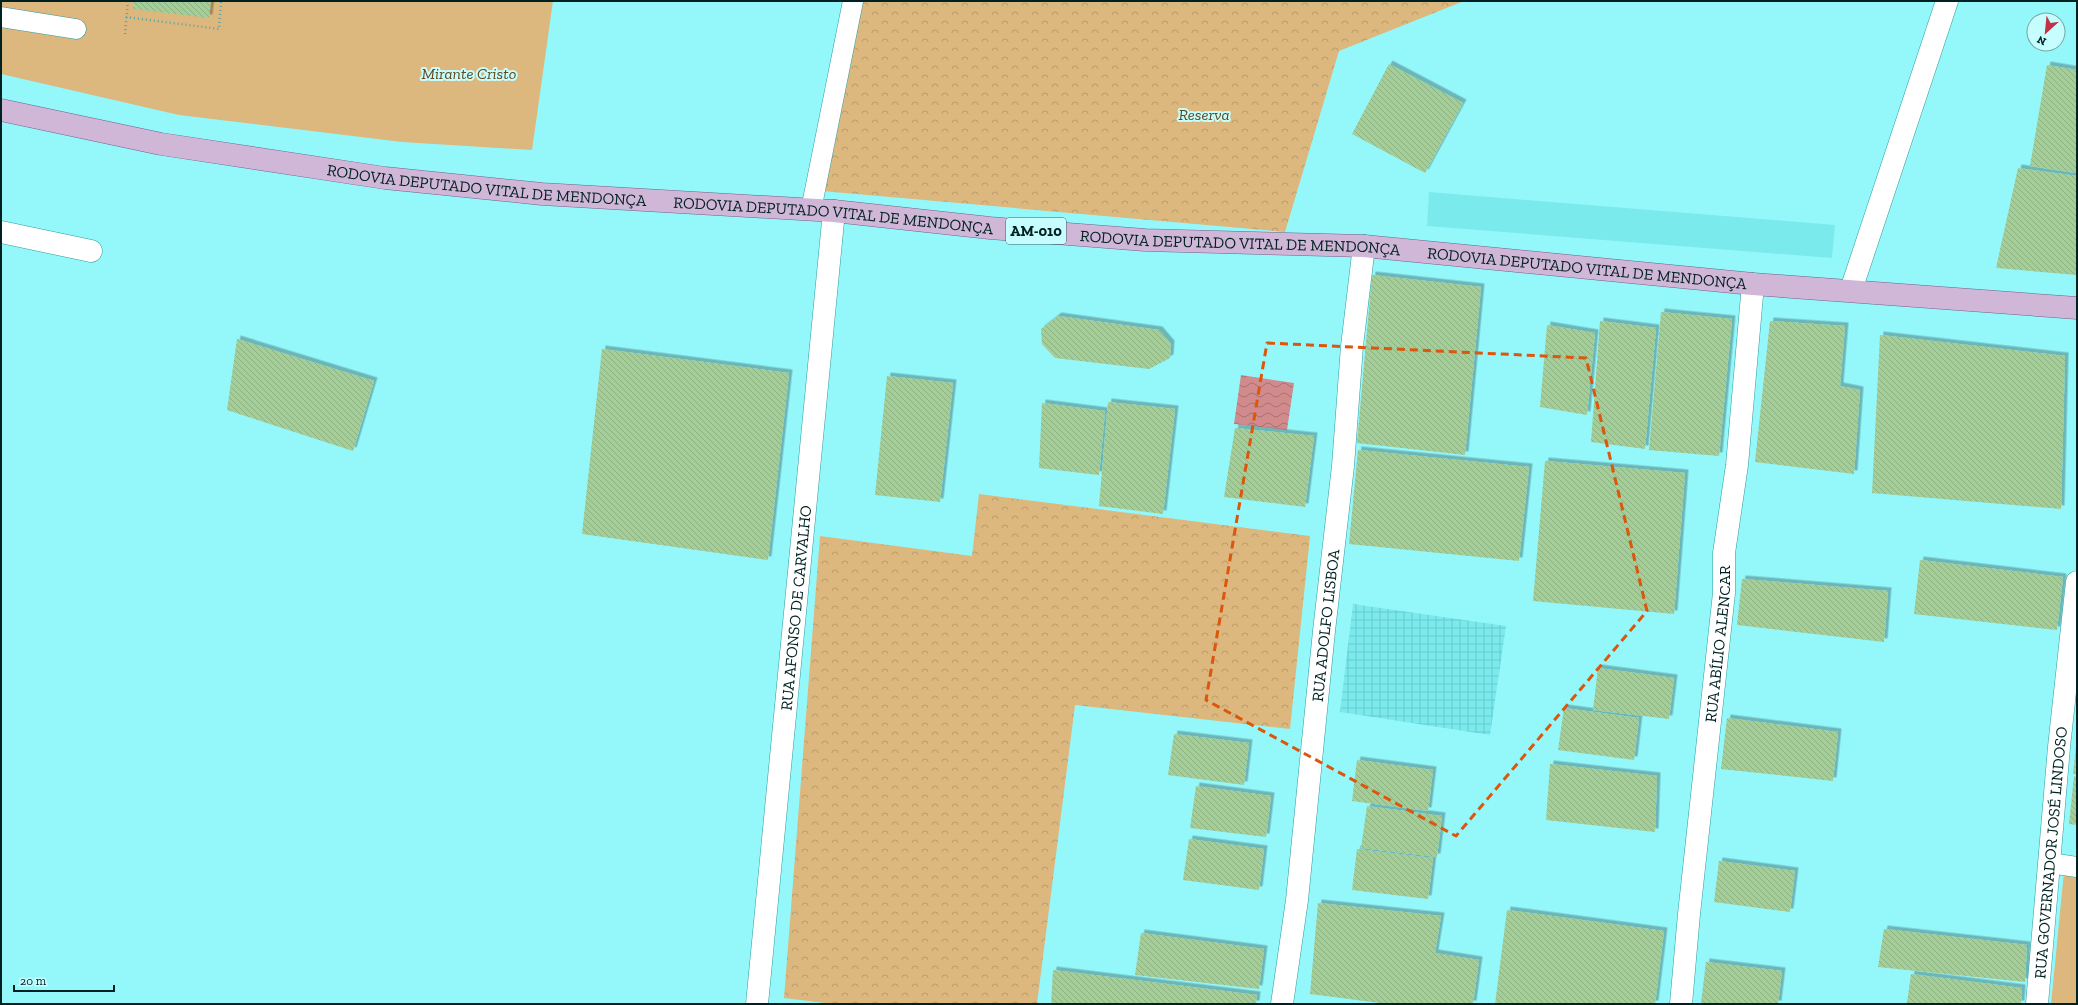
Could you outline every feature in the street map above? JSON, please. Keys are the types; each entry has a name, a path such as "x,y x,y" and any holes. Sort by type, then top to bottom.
{"main road":[{"name":"RODOVIA DEPUTADO VITAL DE MENDONÇA","path":"1,110 161,144 385,178 542,194 834,211 990,228 1144,240 1364,246 1753,284 1851,290 2077,308"}],"street":[{"path":"1851,290 1946,1"},
{"name":"RUA AFONSO DE CARVALHO","path":"757,1004 834,211"},
{"path":"1,232 91,252"},
{"name":"RUA ADOLFO LISBOA","path":"1282,1004 1297,900 1324,631 1343,466 1352,346 1364,246"},
{"name":"RUA ABÍLIO ALENCAR","path":"1681,1004 1698,822 1724,593 1724,553 1737,465 1753,284"},
{"name":"RUA GOVERNADOR JOSÉ LINDOSO","path":"2037,1004 2059,748 2077,582"}],"lane":[{"path":"811,210 853,1"},
{"path":"1,17 76,29"},
{"path":"2050,863 2077,867"}],"path":[{"path":"125,34 128,1"},
{"path":"126,17 219,29 221,1"}],"highlighted area":[{"path":"1267,343 1586,358 1647,611 1456,836 1206,700"}],"shaded area":[{"path":"1429,192 1835,225 1832,258 1427,226"},
{"path":"1353,604 1506,626 1490,735 1340,712"}],"green space":[{"name":"Mirante Cristo","path":"1,1 553,1 532,150 402,142 179,115 1,74"},
{"name":"Reserva","path":"851,1 1464,1 1339,51 1285,232 822,191"},
{"path":"979,494 1310,536 1290,729 1075,705 1037,1004 833,1004 784,998 820,536 972,556"},
{"path":"2064,872 2077,874 2077,1004 2051,1004"}],"water":[{"path":"1241,375 1294,383 1287,430 1234,424"}],"building":[{"path":"133,1 211,1 209,18 133,9"},
{"path":"1389,64 1463,103 1425,173 1352,134"},
{"path":"2047,65 2077,70 2076,173 2030,166"},
{"path":"2018,168 2077,176 2077,275 1996,268"},
{"path":"1372,275 1481,287 1465,455 1357,443"},
{"path":"1661,312 1732,319 1719,456 1649,450"},
{"path":"1058,316 1159,330 1171,344 1170,358 1149,369 1055,358 1042,344 1041,329"},
{"path":"1600,321 1656,328 1645,449 1591,442"},
{"path":"1770,321 1845,326 1840,386 1860,390 1854,474 1755,462"},
{"path":"1547,325 1595,333 1587,415 1540,407"},
{"path":"1880,335 2065,356 2061,509 1872,493"},
{"path":"237,339 374,381 353,451 227,410"},
{"path":"602,349 789,373 768,560 582,534"},
{"path":"887,376 953,383 940,502 875,495"},
{"path":"1108,402 1175,409 1163,514 1099,506"},
{"path":"1042,403 1105,411 1099,475 1039,468"},
{"path":"1235,428 1314,436 1305,507 1224,497"},
{"path":"1358,450 1529,467 1519,561 1349,544"},
{"path":"1545,461 1685,473 1674,614 1533,601"},
{"path":"1920,560 2063,577 2057,630 1914,614"},
{"path":"1742,579 1888,591 1884,642 1737,625"},
{"path":"1598,668 1674,678 1669,719 1593,710"},
{"path":"1564,708 1639,718 1634,760 1558,750"},
{"path":"1727,718 1838,732 1833,781 1721,769"},
{"path":"1174,734 1249,743 1244,785 1168,775"},
{"path":"2076,746 2077,774 2073,774"},
{"path":"1357,760 1433,770 1428,811 1352,801"},
{"path":"1550,764 1657,776 1655,832 1546,820"},
{"path":"2074,776 2077,777 2077,825 2069,824"},
{"path":"1196,786 1271,796 1266,837 1190,828"},
{"path":"1367,806 1442,816 1437,857 1361,848"},
{"path":"1189,839 1264,849 1259,890 1183,880"},
{"path":"1357,849 1433,858 1428,899 1352,890"},
{"path":"1719,861 1795,871 1790,912 1714,902"},
{"path":"1318,903 1441,916 1435,953 1479,960 1473,1004 1388,1004 1310,994"},
{"path":"1507,910 1664,931 1655,1004 1495,1004"},
{"path":"1884,929 2027,945 2025,982 1878,967"},
{"path":"1141,933 1264,949 1259,989 1135,975"},
{"path":"1706,962 1782,971 1778,1004 1701,1003"},
{"path":"1053,970 1257,995 1256,1004 1051,1004"},
{"path":"1911,974 2022,988 2021,1004 1907,1003"}]}
